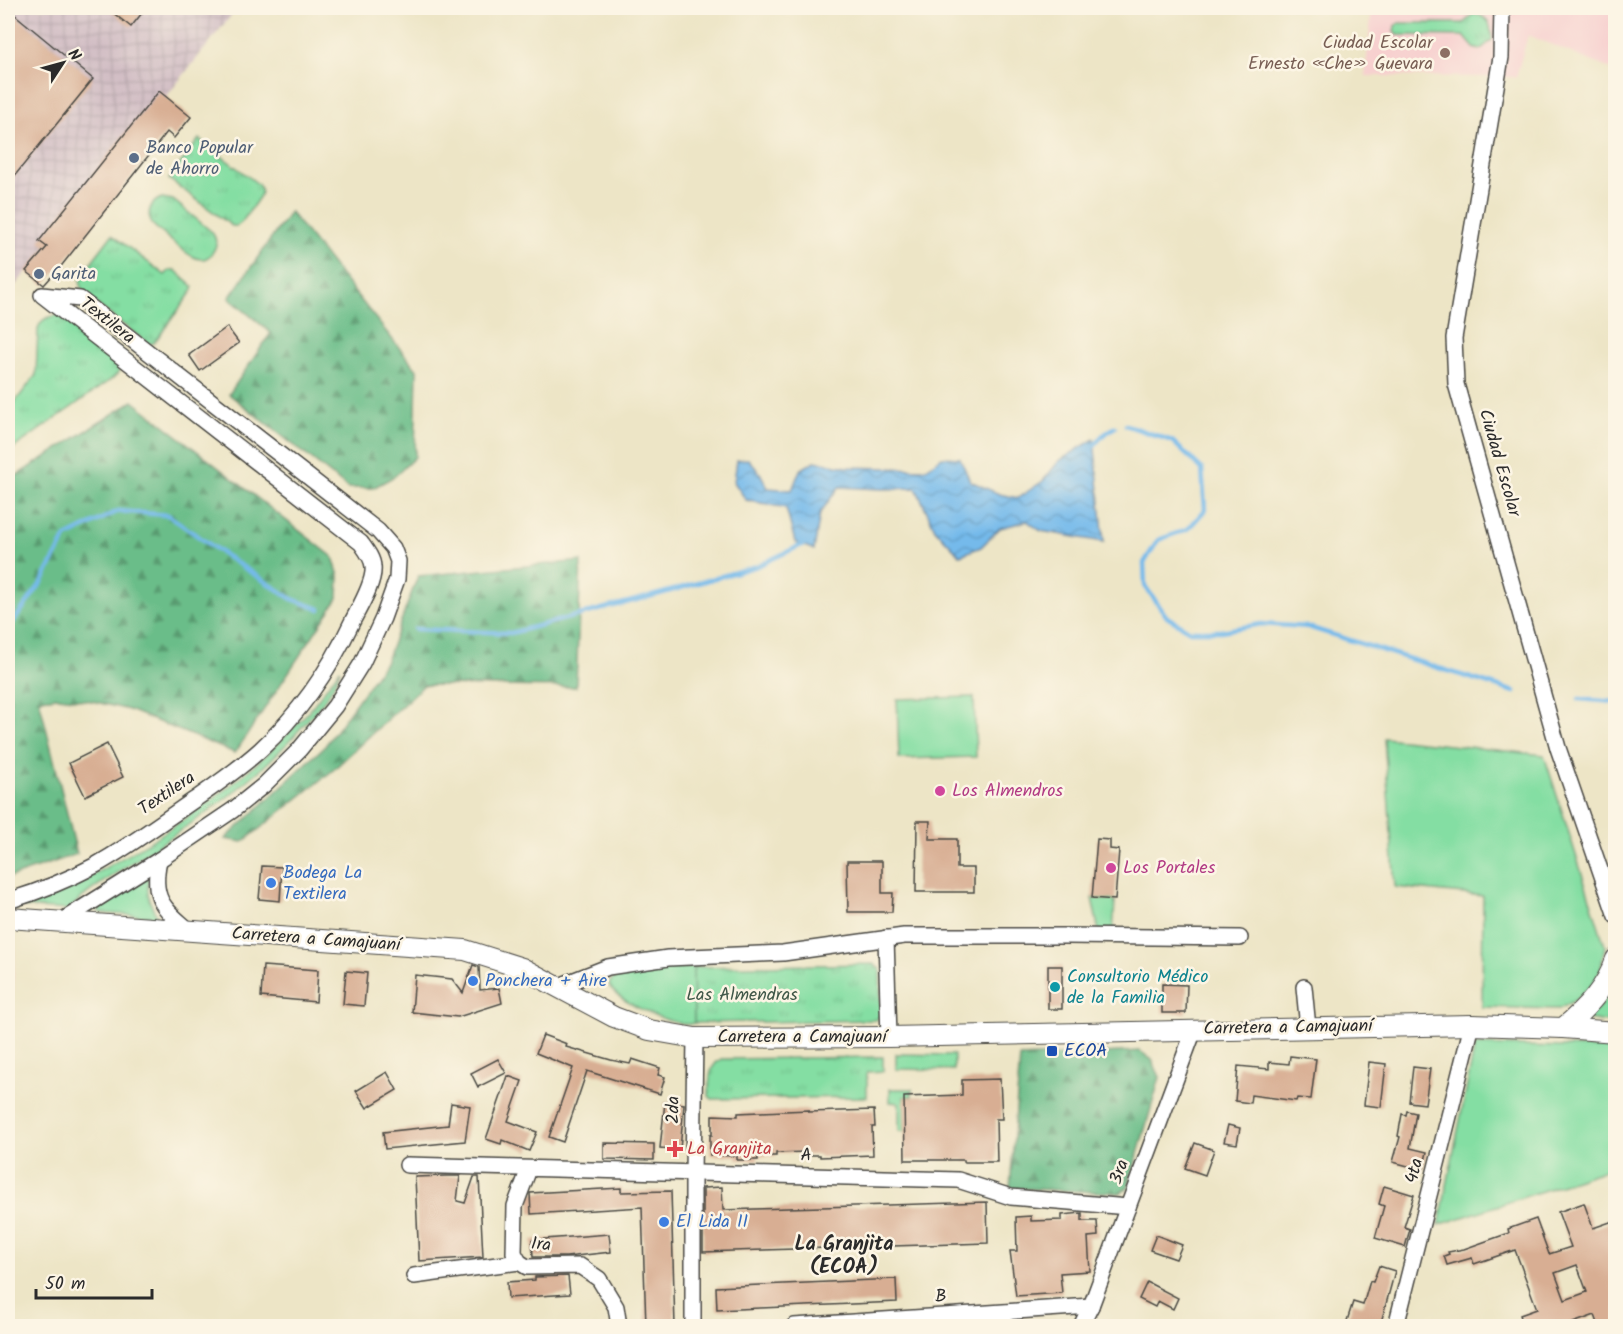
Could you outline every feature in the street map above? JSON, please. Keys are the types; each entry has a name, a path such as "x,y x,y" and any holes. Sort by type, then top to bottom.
{"main road":[{"name":"Carretera a Camajuaní","path":"8,918 465,950 522,968 623,1020 649,1030 695,1038 889,1037 1472,1025 1616,1032"},
{"path":"1563,1028 1582,1012 1599,992 1616,959"}],"street":[{"name":"Ciudad Escolar","path":"1502,8 1502,57 1454,338 1456,384 1558,748 1616,916"},
{"name":"Textilera","path":"8,901 35,892 95,865 166,820 261,750 320,680 343,642 371,582 374,568 361,543 42,295 80,299 378,531 393,549 398,561 397,579 383,618 362,663 335,706 299,750 264,785 233,810 60,922"},
{"path":"361,543 371,541 378,531"},
{"path":"371,582 387,576 397,579"},
{"path":"159,860 156,889 161,902 190,931"},
{"path":"556,987 608,968 668,958 783,953 904,936 1240,938"},
{"path":"886,938 889,1037"},
{"path":"1304,987 1308,1028"},
{"name":"4ta","path":"1396,1326 1472,1025"},
{"name":"3ra","path":"1081,1326 1091,1306 1194,1030"},
{"name":"2da","path":"693,1326 695,1038"},
{"name":"A","path":"407,1165 958,1180 1011,1197 1128,1207"},
{"name":"1ra","path":"529,1169 515,1206 514,1253 519,1262 527,1267 580,1266 599,1279 616,1307 619,1326"},
{"path":"414,1276 519,1262"},
{"name":"B","path":"794,1326 1091,1306"}],"shaded area":[{"path":"8,8 237,8 8,295"},
{"name":"Ciudad Escolar Ernesto «Che» Guevara","path":"1372,8 1615,8 1615,71 1528,35 1516,77 1365,76"},
{"path":"8,942 15,942 8,1088"}],"green space":[{"path":"1473,14 1486,19 1490,26 1492,40 1481,49 1475,49 1464,36 1397,35 1394,31 1399,23 1464,23"},
{"path":"199,139 258,184 261,190 260,196 237,226 232,226 169,179"},
{"path":"162,198 173,200 212,232 216,243 210,256 205,259 194,257 178,247 152,224 149,216 150,208"},
{"path":"290,212 417,370 415,457 395,476 373,488 348,488 229,394 271,333 229,298"},
{"path":"112,235 165,275 170,270 175,270 193,286 193,290 154,343 149,344 86,296 81,287 80,277"},
{"path":"59,315 118,361 119,372 8,452 8,411 36,375 39,325 52,316"},
{"path":"133,401 333,557 339,576 338,598 235,753 129,710 92,701 58,697 39,699 77,854 8,878 8,481"},
{"path":"581,561 576,687 424,685 332,771 243,842 225,839 325,746 386,661 418,576"},
{"path":"340,669 335,683 317,710 289,741 253,776 215,807 98,885 68,910 23,907 22,904 25,902 62,889 105,868 208,803 277,745 309,710"},
{"path":"974,697 976,757 899,759 897,699"},
{"path":"1384,738 1544,755 1605,946 1601,968 1593,984 1574,1001 1559,1009 1482,1007 1483,896 1395,887"},
{"path":"149,874 149,897 158,917 100,913 98,910 102,906"},
{"path":"1092,898 1115,900 1113,933 1099,932"},
{"name":"Las Almendras","path":"874,964 880,969 881,1015 876,1020 694,1023 693,967"},
{"path":"693,967 694,1023 690,1024 666,1019 642,1010 620,997 609,984 614,978 634,970"},
{"path":"1615,979 1615,1018 1607,1022 1587,1019 1606,999"},
{"path":"1475,1045 1615,1048 1615,1167 1439,1225"},
{"path":"1140,1051 1152,1060 1160,1077 1128,1188 1120,1193 1010,1188 1020,1057"},
{"path":"896,1054 954,1055 954,1070 896,1069"},
{"path":"883,1057 883,1071 867,1072 867,1097 712,1099 709,1096 712,1070 722,1059"},
{"path":"890,1089 912,1089 912,1096 904,1097 905,1131 899,1131 899,1103 890,1102"}],"water":[{"path":"1094,439 1104,542 1041,531 1027,521 1000,528 981,547 960,555 935,529 916,488 839,487 820,513 814,550 795,542 786,508 746,500 734,482 737,460 748,459 760,473 768,488 792,490 800,470 815,461 847,467 925,469 942,457 960,458 970,481 999,494 1018,498 1043,481 1059,461"}],"building":[{"path":"107,8 146,8 131,27"},
{"path":"8,9 93,79 8,184"},
{"path":"159,91 191,117 174,138 167,132 44,285 26,271 47,247 39,241"},
{"path":"227,327 239,343 200,371 189,355"},
{"path":"107,744 123,777 85,796 69,763"},
{"path":"917,821 930,821 929,839 957,839 957,868 974,868 974,892 916,892"},
{"path":"1097,839 1110,840 1110,849 1119,850 1115,900 1092,898"},
{"path":"847,861 882,861 882,893 893,893 892,912 848,912"},
{"name":"Bodega La Textilera","path":"262,866 282,867 280,901 259,899"},
{"path":"473,965 479,967 480,990 499,988 502,1003 458,1017 412,1012 415,975 452,979 463,993"},
{"path":"263,966 318,970 316,1002 261,997"},
{"name":"Consultorio Médico de la Familia","path":"1048,966 1062,966 1062,1009 1048,1009"},
{"path":"346,971 367,973 364,1006 343,1004"},
{"path":"1162,984 1187,985 1186,1013 1162,1013"},
{"path":"543,1035 567,1044 566,1047 611,1060 630,1064 632,1059 660,1068 658,1075 665,1077 660,1094 587,1071 563,1142 549,1137 573,1068 536,1053"},
{"path":"1290,1056 1316,1059 1311,1099 1297,1098 1296,1101 1251,1095 1250,1103 1235,1101 1238,1066 1269,1069 1269,1062 1289,1064"},
{"path":"498,1059 506,1073 478,1087 471,1073"},
{"path":"1369,1062 1386,1064 1381,1107 1364,1105"},
{"path":"1413,1067 1430,1069 1425,1104 1409,1102"},
{"path":"387,1072 397,1090 367,1108 356,1091"},
{"path":"508,1076 522,1081 508,1121 537,1132 529,1151 502,1140 501,1144 486,1139"},
{"path":"1000,1079 1002,1119 996,1119 997,1162 905,1160 904,1097 962,1095 962,1080"},
{"path":"665,1102 684,1104 680,1150 660,1148"},
{"path":"451,1103 470,1106 465,1141 385,1149 383,1132 448,1125"},
{"path":"809,1110 809,1112 874,1110 873,1155 820,1157 820,1155 806,1155 806,1152 776,1153 776,1156 758,1156 758,1160 737,1160 737,1156 710,1155 712,1115 738,1116 738,1113"},
{"path":"1407,1111 1416,1113 1410,1148 1427,1152 1423,1170 1393,1162 1400,1137 1398,1136 1402,1114 1406,1115"},
{"path":"1228,1125 1240,1128 1237,1144 1224,1142"},
{"path":"604,1143 654,1144 654,1160 604,1159"},
{"path":"1195,1143 1214,1150 1205,1175 1185,1168"},
{"path":"460,1176 457,1201 465,1203 474,1177 479,1177 483,1257 419,1261 415,1177"},
{"path":"1384,1186 1414,1195 1404,1227 1410,1229 1405,1247 1375,1238 1384,1206 1379,1204"},
{"path":"722,1187 723,1210 987,1202 988,1243 703,1252 703,1188"},
{"path":"621,1188 621,1192 671,1191 675,1326 646,1326 642,1207 531,1214 530,1193"},
{"path":"1584,1203 1593,1228 1616,1220 1616,1326 1599,1326 1595,1315 1573,1323 1574,1326 1524,1326 1520,1315 1537,1309 1515,1250 1474,1264 1472,1258 1447,1265 1444,1256 1449,1254 1448,1252 1464,1249 1509,1233 1508,1229 1536,1219 1549,1254 1571,1247 1558,1212","holes":["1577,1265 1587,1292 1565,1300 1555,1273"]},
{"path":"1082,1213 1082,1221 1097,1221 1098,1236 1088,1237 1090,1271 1060,1273 1062,1293 1016,1296 1010,1251 1017,1251 1016,1217 1031,1216 1031,1221 1062,1220 1062,1215"},
{"path":"609,1234 611,1252 566,1257 533,1257 532,1240"},
{"path":"1156,1235 1182,1245 1176,1259 1150,1250"},
{"path":"1379,1266 1395,1271 1380,1326 1346,1324 1353,1302 1363,1305 1370,1281 1373,1282"},
{"path":"568,1276 570,1294 508,1298 507,1282 535,1280 535,1277"},
{"path":"896,1279 897,1302 717,1310 716,1287"},
{"path":"1147,1282 1178,1298 1173,1309 1158,1301 1155,1307 1139,1299"}],"waterway":[{"path":"1126,425 1172,441 1202,469 1205,510 1188,529 1158,540 1144,563 1145,586 1167,617 1190,631 1221,631 1261,624 1308,627 1515,692"},
{"path":"1092,448 1102,436 1115,427"},
{"path":"8,629 42,582 66,537 118,511 168,515 292,599 320,609"},
{"path":"415,629 511,633 757,566 806,543"},
{"path":"1579,699 1616,702"}],"place":[{"name":"Ciudad Escolar Ernesto «Che» Guevara","path":"1445,53"},
{"name":"Banco Popular de Ahorro","path":"134,158"},
{"name":"Garita","path":"39,274"},
{"name":"Los Almendros","path":"940,791"},
{"name":"Los Portales","path":"1111,868"},
{"name":"Bodega La Textilera","path":"271,883"},
{"name":"Ponchera + Aire","path":"473,981"},
{"name":"Consultorio Médico de la Familia","path":"1055,987"},
{"name":"ECOA","path":"1052,1051"},
{"name":"La Granjita","path":"675,1149"},
{"name":"El Lida II","path":"664,1222"}],"district":[{"name":"La Granjita (ECOA)","path":"844,1256"}]}
